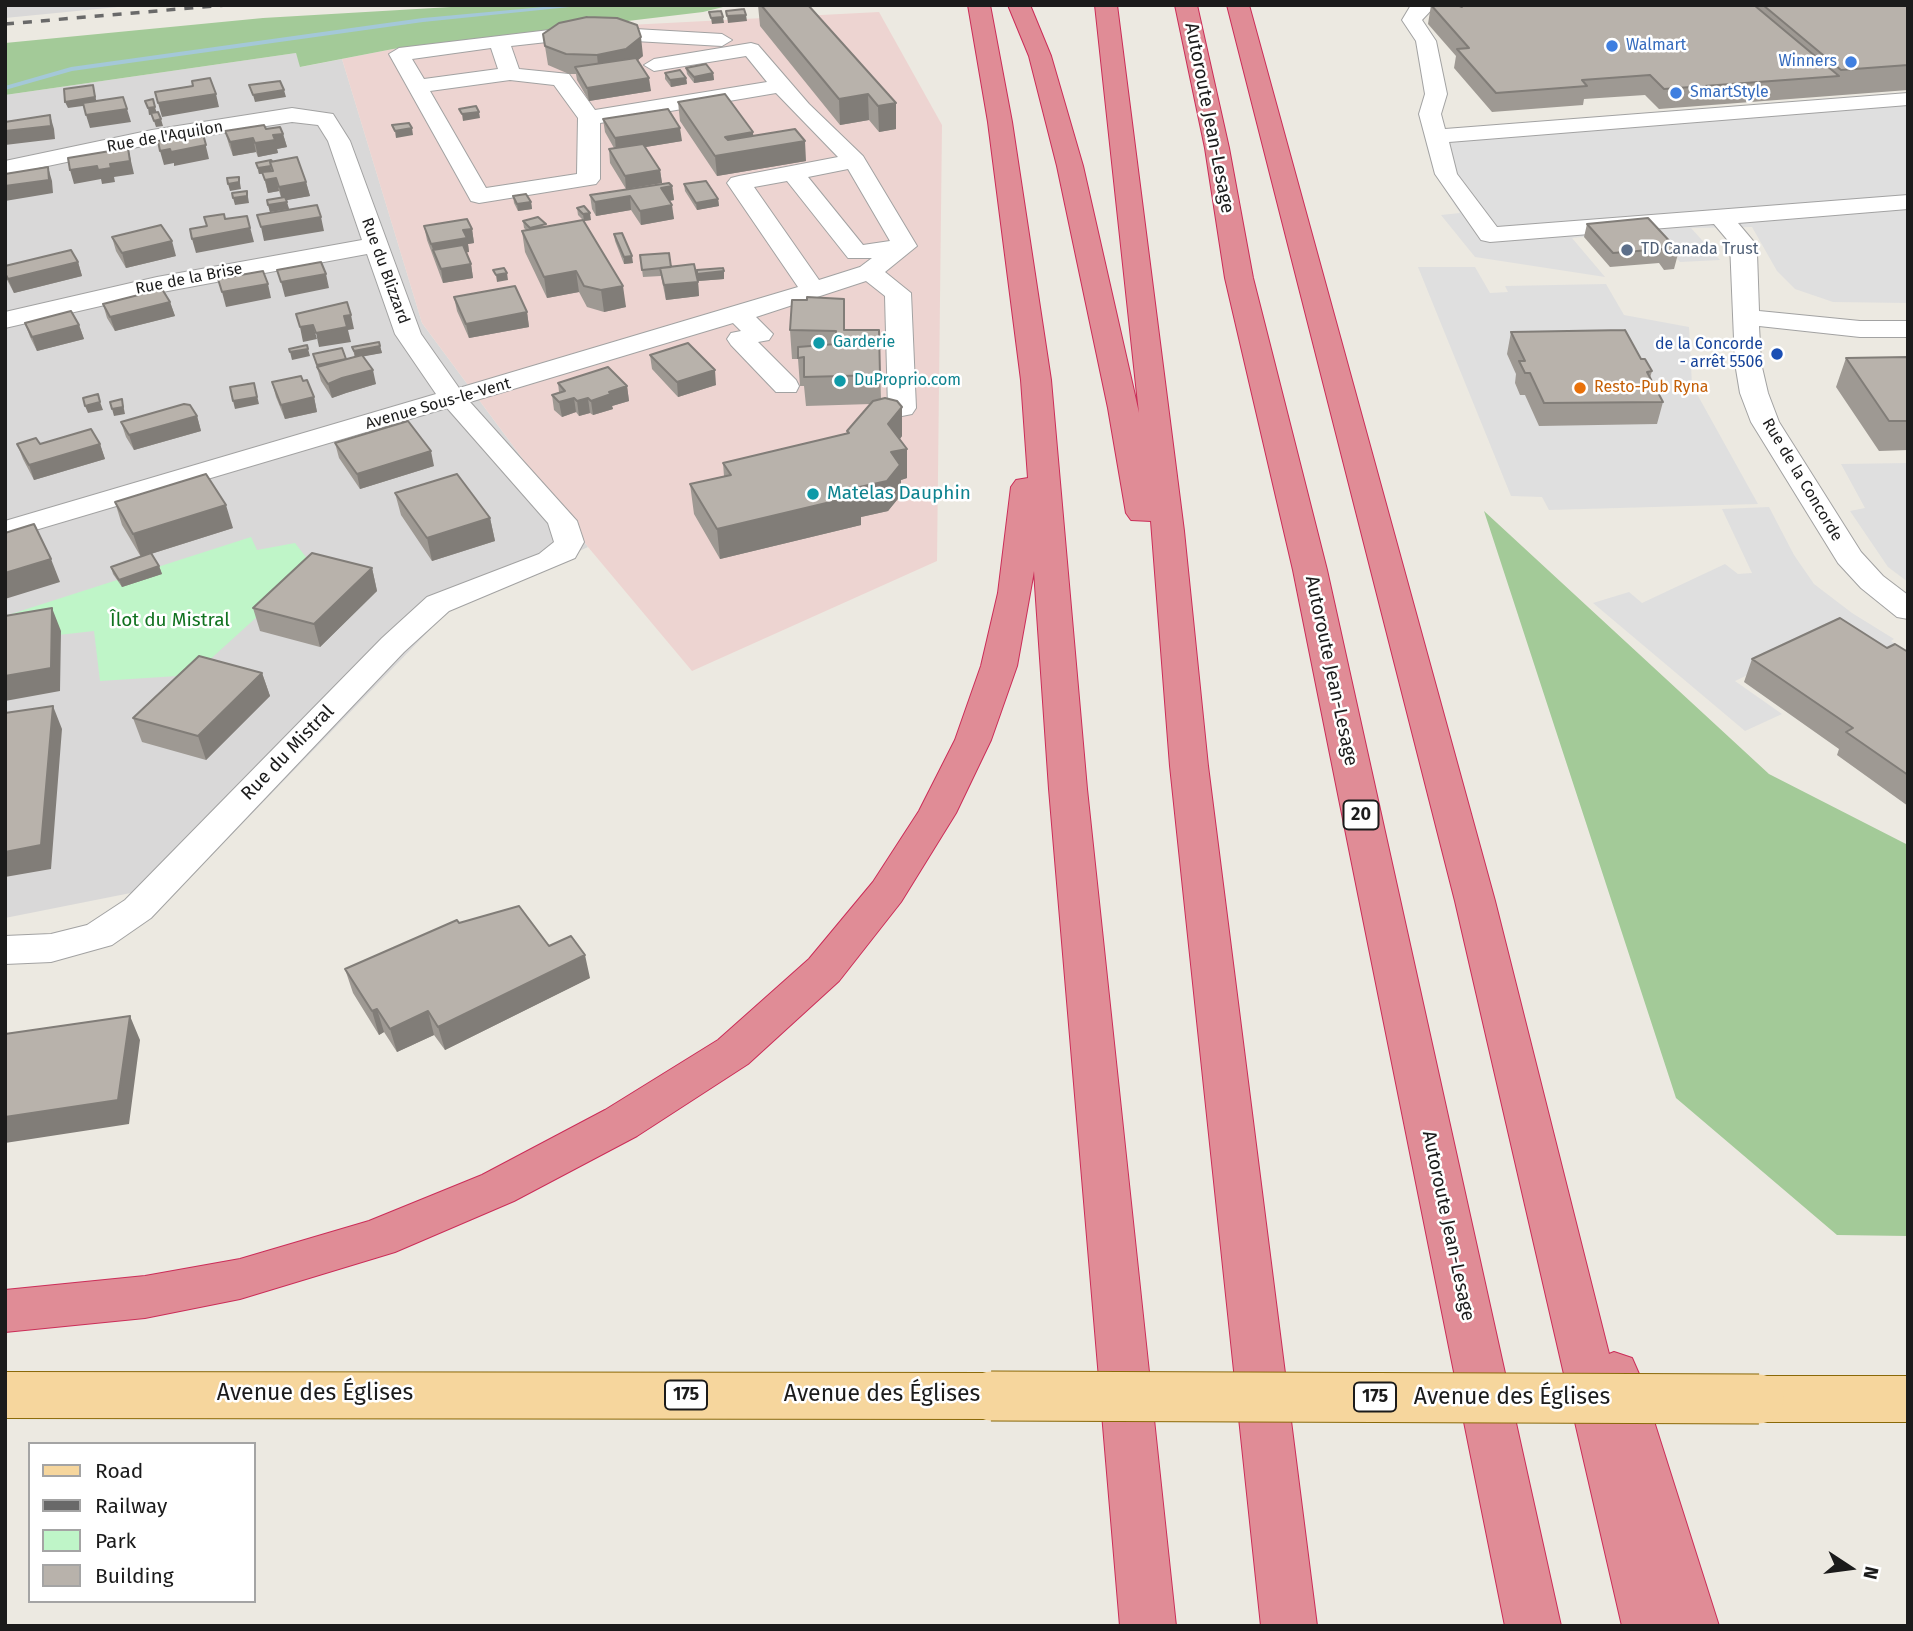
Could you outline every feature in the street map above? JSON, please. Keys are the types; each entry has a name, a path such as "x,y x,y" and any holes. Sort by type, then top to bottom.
{"highway":[{"path":"960,5 1000,122"},
{"path":"979,5 1000,122 1035,380 1069,803 1148,1626"},
{"path":"1019,5 1040,56 1070,166 1123,408 1189,766"},
{"path":"1106,5 1168,531 1189,766 1289,1626"},
{"name":"Autoroute Jean-Lesage","path":"1186,5 1217,148 1239,278 1310,570 1533,1626"},
{"path":"1238,5 1350,421 1524,1096 1650,1626"},
{"path":"5,1311 145,1297 240,1279 378,1238 498,1188 621,1123 733,1052 754,1034 824,970 887,892 937,813 972,740 999,666 1015,593 1035,380"},
{"path":"1524,1096 1651,1489 1691,1626"},
{"path":"1127,1626 1138,1505"}],"main road":[{"name":"Avenue des Églises","path":"5,1395 1908,1399"}],"street":[{"path":"1426,5 1418,9 1412,20 1426,41 1436,94 1430,114 1435,136 1446,174 1490,235 1908,202"},
{"path":"418,86 510,74 561,79 589,118 588,179 479,196 399,54 583,32 741,41 855,161 905,246 857,253 793,173"},
{"path":"499,41 510,74"},
{"path":"654,65 751,49"},
{"path":"589,118 781,86"},
{"path":"1435,136 1908,99"},
{"name":"Rue de l'Aquilon","path":"5,167 152,137 279,117 312,115 325,119"},
{"name":"Rue du Blizzard","path":"325,119 339,141 408,334 454,400 562,521 569,542"},
{"path":"813,290 739,183 855,161"},
{"name":"Rue de la Concorde","path":"1721,218 1742,243 1745,253 1748,363 1754,393 1765,422 1849,557 1872,582 1908,610"},
{"name":"Rue de la Brise","path":"5,320 157,285 375,246"},
{"name":"Avenue Sous-le-Vent","path":"5,530 454,400 738,314 869,272 905,246"},
{"path":"869,272 898,293 902,408"},
{"path":"738,314 760,334 740,339 786,386"},
{"path":"1746,317 1860,329 1908,329"},
{"name":"Rue du Mistral","path":"5,950 51,948 99,935 138,909 393,645 438,604 550,560 564,552 569,542"}],"shaded area":[{"path":"5,5 138,5 5,18"},
{"path":"879,12 942,125 937,561 692,671 588,547 422,323 342,59 393,49 571,28"},
{"path":"296,53 301,67 342,59 422,323 588,547 447,612 186,882 5,918 5,95"},
{"path":"1908,105 1908,303 1833,302 1795,289 1777,271 1752,227 1691,228 1720,260 1680,262 1651,230 1572,238 1605,277 1475,257 1441,215 1460,213 1434,173 1426,144"},
{"path":"1418,267 1475,267 1490,293 1508,292 1505,286 1606,284 1624,315 1689,327 1692,385 1758,504 1549,510 1542,497 1511,496"},
{"path":"1908,463 1908,582 1888,567 1850,511 1865,508 1841,464"},
{"path":"1769,507 1794,555 1814,584 1852,613 1894,639 1891,641 1908,652 1908,680 1836,633 1735,681 1782,714 1745,731 1593,603 1629,592 1642,603 1725,564 1738,574 1752,573 1722,509"}],"green space":[{"path":"485,5 731,5 703,12 393,49 300,67 296,53 5,95 5,43 263,18"},
{"path":"1484,511 1769,774 1908,845 1908,1236 1837,1235 1676,1098"},
{"name":"Îlot du Mistral","path":"251,537 257,550 295,543 320,575 282,594 193,675 100,681 94,631 5,641 5,616"}],"building":[{"path":"761,5 808,5 896,103 878,106 868,94 839,99"},
{"name":"Walmart","path":"1431,5 1754,5 1839,76 1664,89 1650,75 1582,80 1587,86 1496,93 1457,49 1469,48"},
{"path":"1763,5 1908,5 1908,65 1841,70"},
{"path":"744,9 746,15 727,16 726,11"},
{"path":"721,11 723,17 711,18 709,12"},
{"path":"587,17 617,18 637,25 641,37 626,49 597,55 566,54 545,46 543,34 559,23"},
{"path":"636,58 649,78 587,88 575,67"},
{"path":"706,64 713,73 694,77 686,68"},
{"path":"680,70 686,78 670,80 665,73"},
{"path":"210,78 216,94 158,103 155,92 193,86 192,81"},
{"path":"280,81 284,90 253,95 249,85"},
{"path":"93,85 95,97 65,102 64,89"},
{"path":"725,94 753,132 725,137 728,140 795,129 805,141 715,156 678,102"},
{"path":"123,97 127,109 86,115 83,103"},
{"path":"153,99 155,107 148,108 145,101"},
{"path":"476,106 479,112 462,114 459,109"},
{"path":"668,109 680,128 615,138 603,119"},
{"path":"158,112 161,119 154,121 151,113"},
{"path":"50,115 51,126 5,131 5,122"},
{"path":"409,123 412,128 395,131 392,125"},
{"path":"264,125 266,129 280,127 283,134 273,135 275,140 255,143 253,138 230,142 225,131"},
{"path":"203,134 206,145 171,152 170,149 160,151 158,141"},
{"path":"643,144 660,170 625,176 609,149"},
{"path":"128,148 130,161 110,164 111,168 98,170 97,166 70,170 68,158"},
{"path":"297,157 306,182 279,187 276,178 265,180 262,172 273,171 270,162"},
{"path":"271,160 271,166 258,168 256,163"},
{"path":"48,167 49,180 5,186 5,174"},
{"path":"239,177 239,182 228,184 227,178"},
{"path":"706,181 718,199 696,203 684,184"},
{"path":"669,183 672,186 661,188 672,205 640,211 630,196 595,202 590,195"},
{"path":"247,191 247,196 233,198 232,193"},
{"path":"526,194 531,202 517,204 513,196"},
{"path":"285,197 287,202 268,205 267,200"},
{"path":"317,205 321,217 261,227 257,215"},
{"path":"584,206 590,213 583,214 577,208"},
{"path":"224,214 225,219 247,216 250,228 192,239 190,229 207,226 204,217"},
{"path":"538,217 546,224 530,228 523,221"},
{"path":"1648,218 1675,247 1672,248 1678,254 1668,255 1662,249 1613,253 1587,224"},
{"path":"467,219 472,229 463,230 467,238 431,244 424,226"},
{"path":"583,220 623,286 601,290 584,286 576,271 544,277 522,231"},
{"path":"161,225 172,241 122,253 112,237"},
{"path":"622,233 632,256 624,257 614,234"},
{"path":"463,245 471,264 441,269 433,250"},
{"path":"71,250 78,262 8,279 5,273 5,266"},
{"path":"669,253 671,267 642,270 640,255"},
{"path":"321,262 326,274 281,282 277,270"},
{"path":"694,264 698,282 664,285 660,268"},
{"path":"504,268 507,273 496,275 493,270"},
{"path":"723,268 724,271 697,274 697,270"},
{"path":"263,271 268,284 222,292 218,279"},
{"path":"515,286 527,312 466,324 454,297"},
{"path":"162,289 170,302 110,317 103,304"},
{"path":"807,297 844,299 844,330 879,330 880,375 804,377 804,357 798,358 798,347 836,344 836,331 790,330 792,300 807,300"},
{"path":"347,302 351,315 344,316 347,327 316,333 313,325 300,327 296,314"},
{"path":"71,311 79,325 32,337 25,323"},
{"name":"Resto-Pub Ryna","path":"1625,330 1641,359 1645,359 1652,371 1647,372 1663,402 1544,403 1530,373 1525,373 1519,361 1525,361 1511,332"},
{"path":"379,342 380,346 354,351 352,347"},
{"path":"688,343 715,370 677,382 650,355"},
{"path":"307,345 308,349 290,352 289,349"},
{"path":"342,348 346,359 317,365 313,354"},
{"path":"362,355 373,370 328,384 317,367"},
{"path":"1908,357 1908,421 1889,421 1846,358"},
{"path":"608,367 627,386 591,401 588,398 577,401 574,398 559,402 552,395 565,391 558,383"},
{"path":"301,376 303,381 307,380 314,397 281,405 272,382"},
{"path":"254,383 257,397 233,401 230,387"},
{"path":"98,394 100,402 85,406 83,398"},
{"path":"885,398 897,401 902,407 888,424 907,449 891,452 900,465 887,481 855,488 860,495 717,529 690,484 731,475 723,463 849,433 847,431 873,401"},
{"path":"122,399 123,407 112,409 110,402"},
{"path":"184,404 190,405 197,416 129,435 121,422"},
{"path":"408,421 431,451 357,474 335,443"},
{"path":"91,429 100,444 29,465 17,444 36,438 40,444"},
{"path":"206,474 226,505 133,534 115,502"},
{"path":"457,474 490,518 427,538 395,493"},
{"path":"34,524 51,559 5,573 5,533"},
{"path":"151,553 159,566 119,580 111,567"},
{"path":"312,553 372,568 314,624 253,608"},
{"path":"52,608 51,668 5,676 5,616"},
{"path":"1840,618 1887,648 1895,644 1908,652 1908,775 1846,732 1853,728 1752,659"},
{"path":"199,656 262,673 198,736 133,718"},
{"path":"53,706 41,845 5,852 5,713"},
{"path":"519,906 549,946 571,936 585,955 438,1027 428,1011 390,1029 377,1009 372,1011 345,969 457,920 459,923"},
{"path":"130,1016 118,1100 5,1117 5,1034"}],"waterway":[{"path":"5,88 71,69 423,20 586,5"}],"railway":[{"path":"5,24 226,5"}],"place":[{"name":"Walmart","path":"1612,46"},
{"name":"Winners","path":"1851,62"},
{"name":"SmartStyle","path":"1676,93"},
{"name":"TD Canada Trust","path":"1627,250"},
{"name":"Garderie","path":"819,343"},
{"name":"de la Concorde - arrêt 5506","path":"1777,354"},
{"name":"DuProprio.com","path":"840,381"},
{"name":"Resto-Pub Ryna","path":"1580,388"},
{"name":"Matelas Dauphin","path":"813,494"}]}
